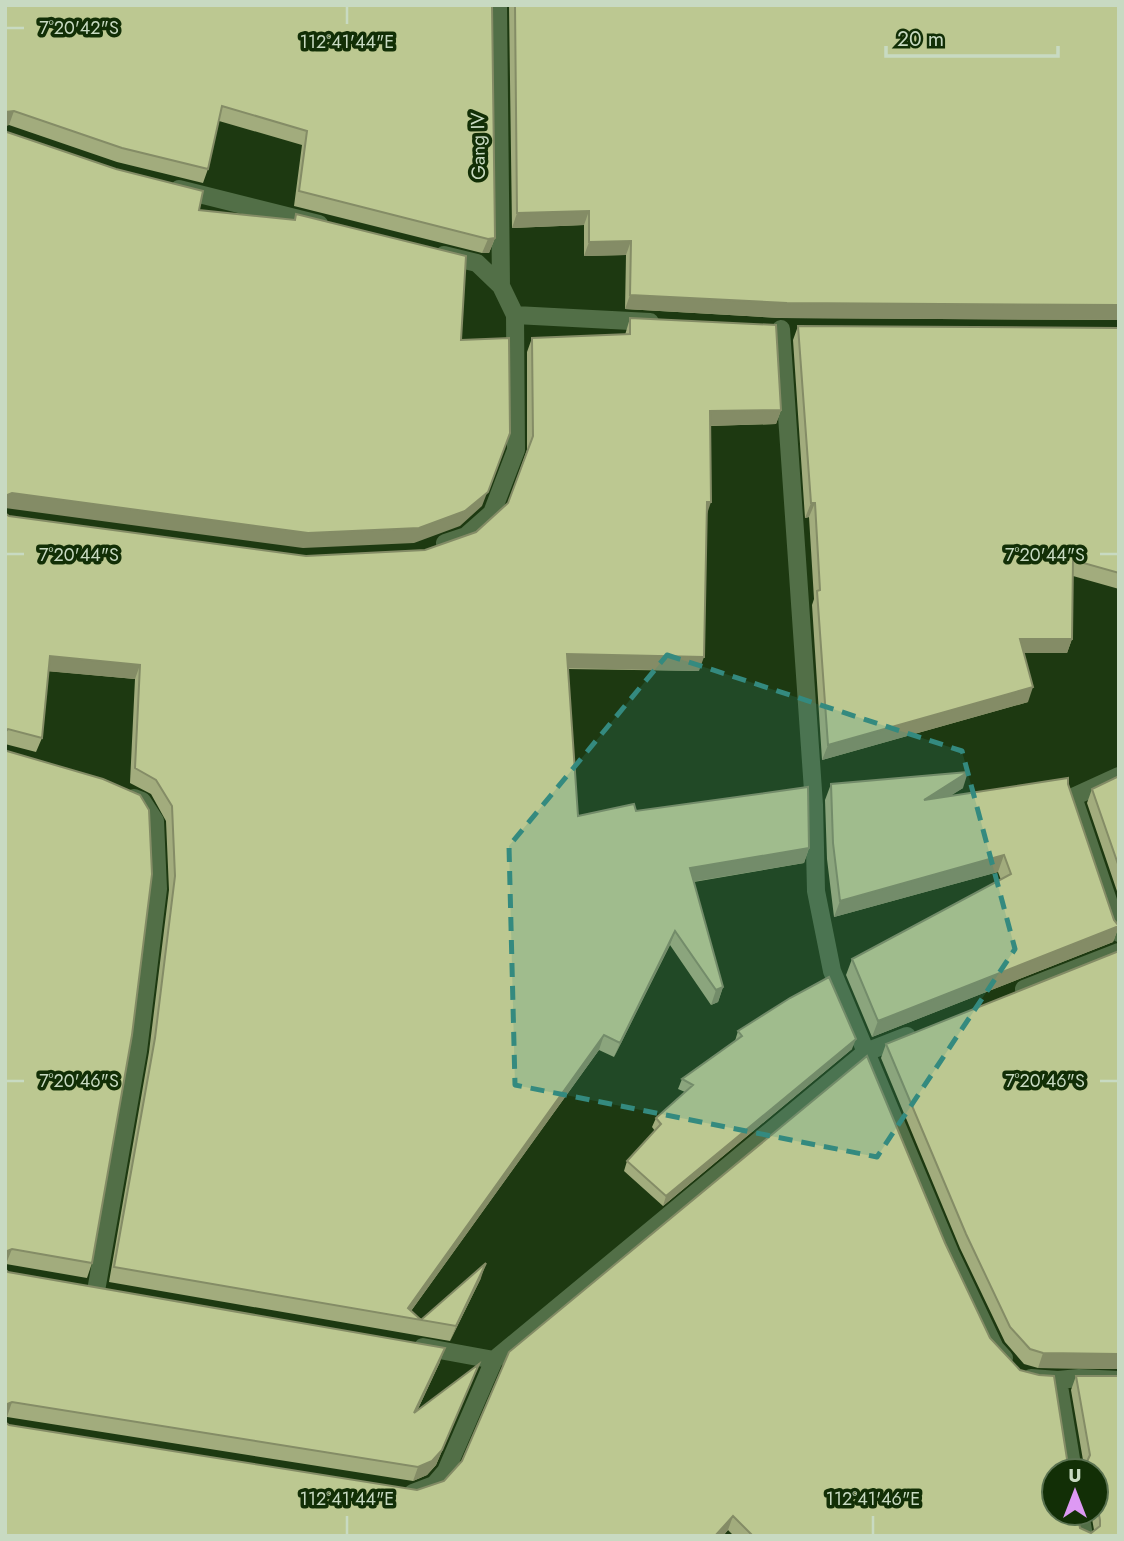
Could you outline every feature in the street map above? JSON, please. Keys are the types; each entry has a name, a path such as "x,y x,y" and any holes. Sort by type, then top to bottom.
{"street":[{"name":"Gang IV","path":"498,5 501,286"},
{"path":"167,186 342,230"},
{"path":"423,250 477,263 501,286 515,315 516,450 492,513 466,536 428,549"},
{"path":"515,315 661,323"},
{"path":"781,329 814,805 816,891 832,971 950,1253 995,1348 1018,1374 1036,1379 1119,1380"},
{"path":"1119,776 1073,797 1119,933"},
{"path":"96,1291 138,1051 158,889 155,821 142,801 122,792"},
{"path":"1002,998 1119,952"},
{"path":"400,1491 414,1493 424,1489 433,1485 446,1471 494,1360 866,1052 928,1027"},
{"path":"412,1345 494,1360"},
{"path":"1058,1380 1071,1457"}],"highlighted area":[{"path":"667,655 962,751 1015,949 877,1157 515,1085 509,846"}],"building":[{"path":"5,5 492,5 495,238 488,239 299,191 307,131 222,106 208,169 122,148 14,111 5,112"},
{"path":"515,5 1119,5 1119,305 787,303 630,295 631,241 589,242 589,211 517,213"},
{"path":"5,131 116,169 203,191 199,210 295,220 296,214 466,256 461,340 509,338 510,433 488,492 465,511 419,528 308,533 12,493 5,496"},
{"path":"630,318 776,325 781,410 710,411 711,502 707,502 704,657 567,654 578,816 634,804 636,811 808,787 809,848 690,868 723,987 716,990 675,931 620,1043 604,1035 408,1308 421,1320 114,1267 155,1038 175,876 172,806 156,780 135,768 140,665 50,656 42,738 8,729 5,732 5,513 9,516 306,556 425,550 476,532 508,503 533,436 532,338 630,334"},
{"path":"798,326 1119,328 1119,573 1073,560 1072,639 1020,639 1033,687 828,745 817,591 820,590 815,503 811,503"},
{"path":"5,750 103,779 140,795 149,810 152,874 132,1035 92,1263 12,1249 5,1252"},
{"path":"968,772 924,800 1068,778 1114,920 1119,926 878,1021 852,959 1011,874 1004,855 840,901 833,843 831,784"},
{"path":"1119,776 1119,867 1092,789"},
{"path":"1119,951 1119,1354 1043,1353 1030,1349 1010,1327 966,1234 886,1044"},
{"path":"829,977 856,1039 666,1196 627,1161 661,1124 656,1118 693,1085 682,1079 742,1036 738,1031"},
{"path":"867,1056 945,1243 990,1338 1020,1370 1054,1376 1067,1457 1040,1457 1040,1527 1080,1527 1091,1533 1099,1527 1110,1527 1110,1457 1089,1457 1076,1376 1119,1376 1119,1536 753,1536 733,1516 715,1536 5,1536 5,1422 9,1425 417,1490 444,1481 462,1461 509,1352"},
{"path":"486,1263 456,1326 421,1320"},
{"path":"5,1269 8,1272 445,1348 414,1413 479,1364 442,1450 432,1461 418,1467 12,1402 5,1405"}]}
